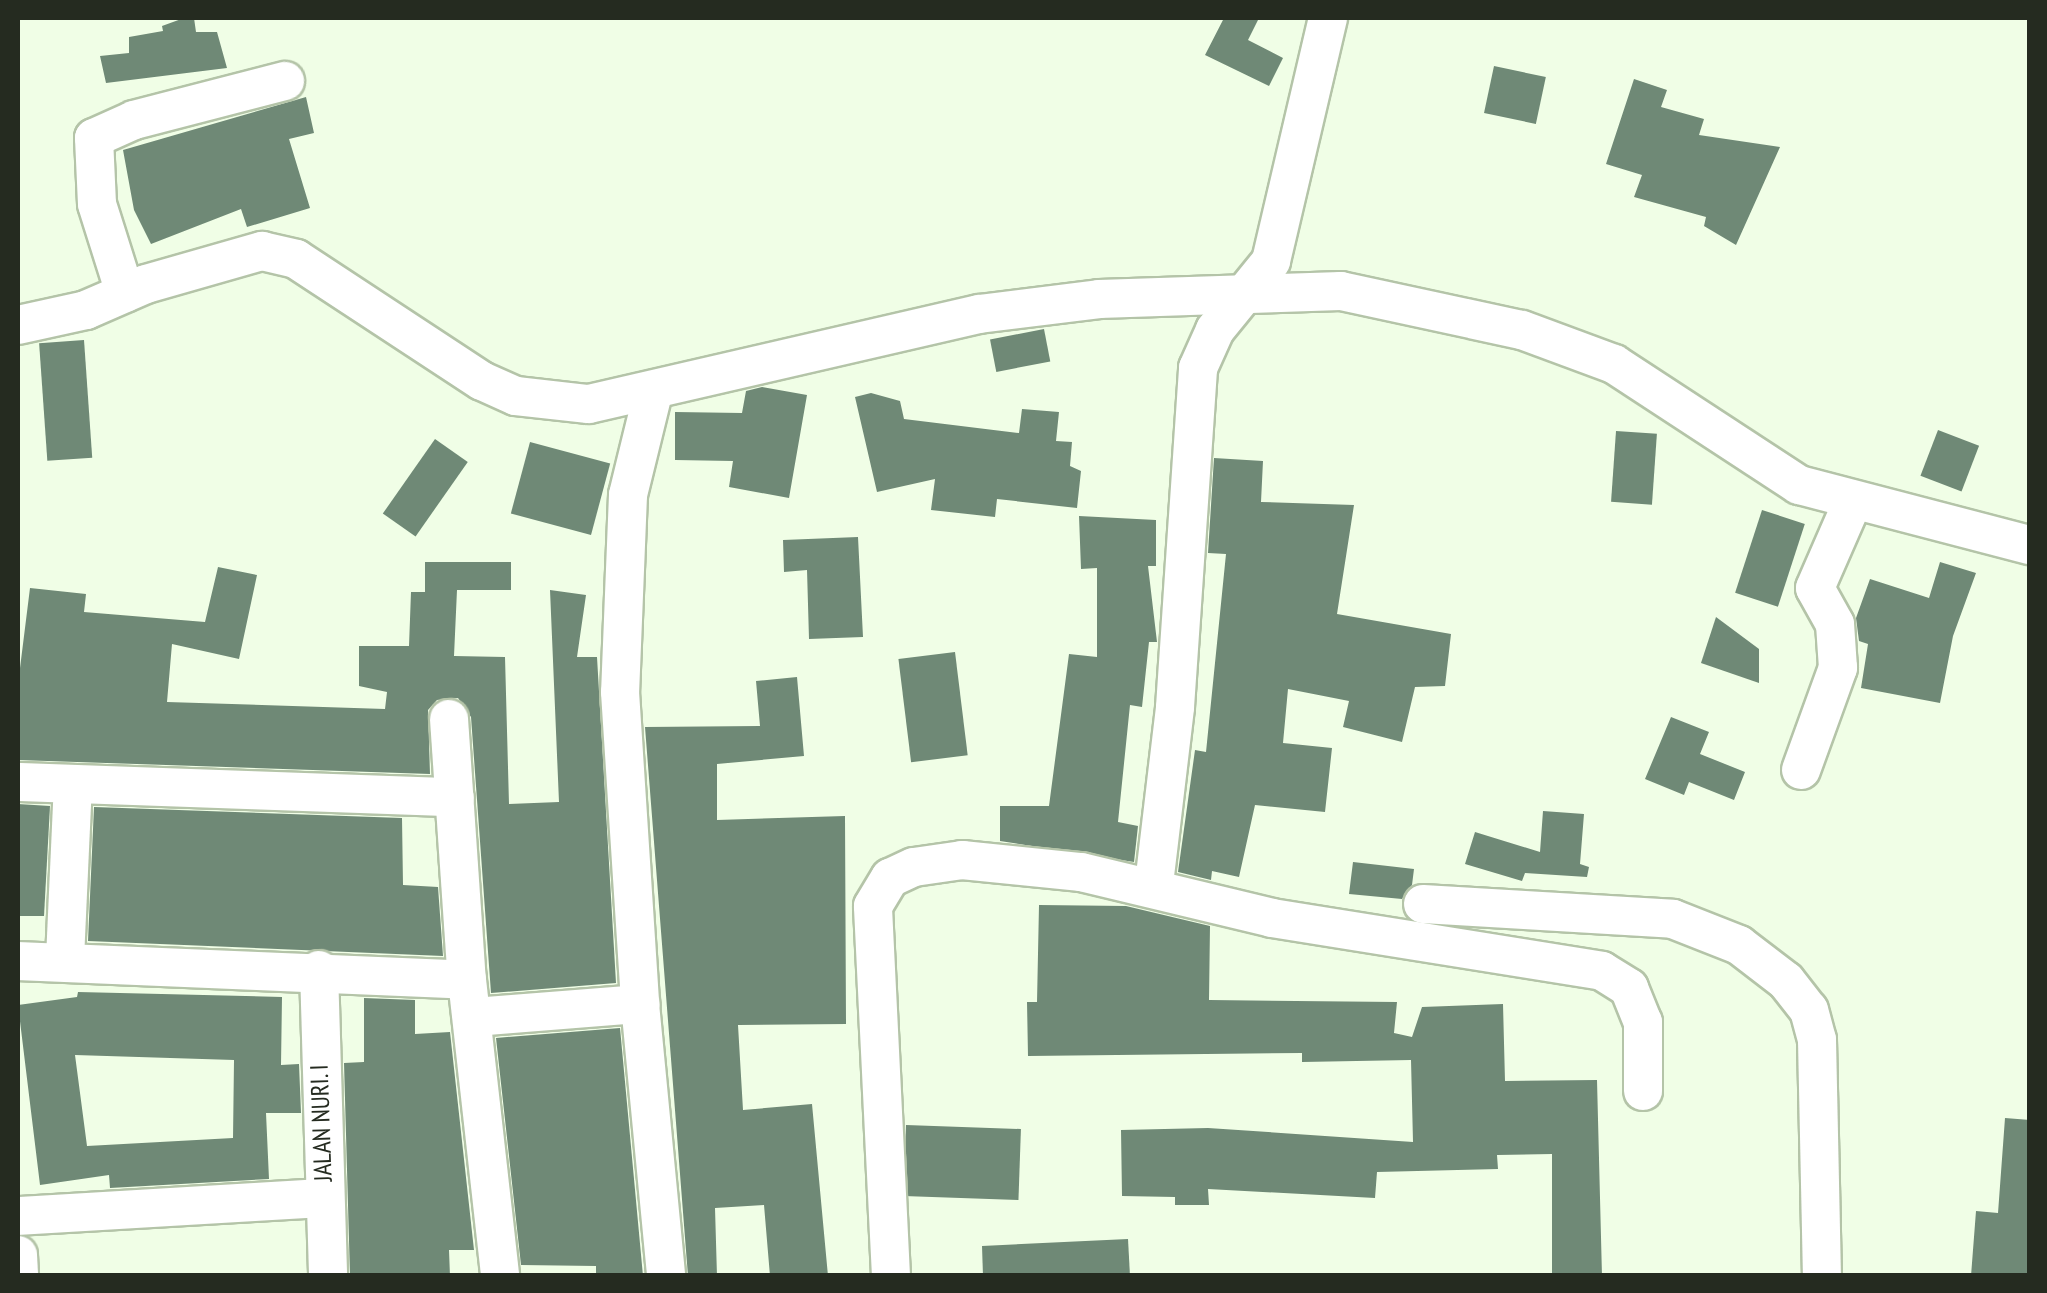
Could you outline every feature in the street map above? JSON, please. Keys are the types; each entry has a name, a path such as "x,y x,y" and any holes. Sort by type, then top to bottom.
{"street":[{"path":"1154,884 1174,706 1198,368 1215,330 1247,292 1275,248 1328,18"},
{"path":"126,293 97,204 94,138 134,120 285,82"},
{"path":"18,326 250,253 280,254 516,396 590,404 653,393 979,314 1247,292 1341,292 1522,330 1614,364 1799,485 2030,544"},
{"path":"653,393 628,496 620,692 640,1004 666,1276"},
{"path":"1801,770 1838,668 1835,624 1815,588 1853,501"},
{"path":"449,719 470,998 500,1276"},
{"path":"18,782 455,797"},
{"path":"65,959 72,785"},
{"path":"891,1276 873,906 879,889 914,867 962,860 1154,884 1272,918 1602,971 1629,988 1642,1022 1643,1091"},
{"path":"1422,904 1673,920 1739,945 1786,981 1808,1010 1817,1040 1822,1276"},
{"path":"18,961 65,959 320,970 470,998 640,1004"},
{"name":"JALAN NURI. I","path":"320,970 328,1276"},
{"path":"18,1216 324,1198"},
{"path":"18,1255 20,1276"}],"building":[{"path":"194,18 196,32 217,32 227,68 106,83 100,56 129,53 129,37 163,31 162,26"},
{"path":"1224,18 1259,18 1248,40 1283,58 1269,86 1205,55"},
{"path":"1494,66 1546,77 1536,124 1484,113"},
{"path":"1634,79 1667,90 1661,107 1704,119 1699,135 1780,147 1736,245 1704,226 1706,217 1634,197 1642,175 1606,164"},
{"path":"306,97 314,133 289,139 310,208 247,227 241,209 151,244 134,210 123,150"},
{"path":"1044,329 1050,361 996,372 990,339"},
{"path":"84,340 92,458 47,461 39,343"},
{"path":"762,387 807,395 789,498 729,487 733,461 675,460 675,412 742,413 746,391"},
{"path":"871,393 900,401 904,419 1019,433 1022,409 1059,412 1056,441 1072,442 1070,466 1081,471 1077,508 997,499 995,517 931,510 935,479 877,492 855,397"},
{"path":"1938,430 1979,446 1962,492 1920,476"},
{"path":"1616,431 1657,434 1652,505 1611,502"},
{"path":"435,439 468,462 416,536 383,514"},
{"path":"530,442 610,463 591,535 511,513"},
{"path":"1214,458 1263,461 1261,502 1354,505 1337,614 1451,634 1445,686 1415,687 1402,742 1343,727 1349,701 1288,689 1283,743 1332,748 1325,812 1255,805 1239,877 1212,871 1211,880 1178,872 1195,750 1206,752 1226,554 1208,553"},
{"path":"1762,510 1805,524 1778,607 1735,593"},
{"path":"1079,516 1156,520 1156,566 1148,566 1157,642 1149,642 1142,707 1130,705 1118,822 1138,826 1134,862 1000,841 1000,806 1049,806 1069,654 1097,657 1097,568 1081,569"},
{"path":"858,537 863,637 809,639 807,570 784,572 783,540"},
{"path":"425,562 511,562 511,590 457,590 454,656 505,657 509,804 559,802 550,590 586,595 577,657 597,657 616,983 491,993 471,717 458,698 437,700 428,710 430,774 18,760 18,684 30,588 86,594 84,612 205,622 218,567 257,575 239,659 172,644 167,702 385,709 387,692 359,686 359,646 409,646 411,592 425,592"},
{"path":"1940,562 1976,573 1953,636 1940,703 1861,688 1868,644 1859,641 1856,618 1870,579 1929,598"},
{"path":"1716,617 1759,649 1759,683 1701,663"},
{"path":"955,652 968,755 911,762 898,659"},
{"path":"797,677 804,756 717,764 717,820 845,816 846,1024 738,1025 743,1110 812,1104 828,1276 770,1276 764,1205 715,1208 717,1276 688,1276 645,727 760,726 756,681"},
{"path":"1671,717 1709,732 1700,754 1745,772 1734,800 1689,782 1684,795 1645,779"},
{"path":"18,804 50,806 44,916 18,916"},
{"path":"94,807 402,818 403,885 438,887 443,956 88,941"},
{"path":"1543,811 1584,814 1580,864 1589,867 1587,877 1525,873 1522,881 1465,864 1475,832 1540,852"},
{"path":"1353,862 1414,869 1412,885 1402,899 1349,894"},
{"path":"1039,905 1126,906 1210,926 1209,1000 1397,1002 1394,1033 1412,1037 1422,1007 1503,1004 1505,1081 1597,1080 1602,1276 1552,1276 1552,1154 1497,1155 1498,1169 1377,1172 1375,1198 1208,1189 1209,1205 1175,1205 1175,1197 1122,1196 1121,1130 1208,1128 1413,1142 1411,1060 1302,1062 1302,1053 1028,1056 1027,1002 1037,1002"},
{"path":"78,992 282,997 281,1065 299,1064 301,1113 266,1113 269,1179 110,1188 109,1175 40,1185 18,1005 77,997","holes":["75,1055 234,1060 233,1138 87,1146"]},
{"path":"364,998 415,1000 415,1034 450,1032 474,1250 449,1250 450,1276 350,1276 344,1063 364,1062"},
{"path":"620,1028 643,1276 596,1276 596,1266 521,1265 496,1038"},
{"path":"2005,1118 2030,1120 2030,1276 1971,1276 1976,1211 1998,1213"},
{"path":"906,1125 1021,1129 1018,1200 904,1196"},
{"path":"1128,1239 1130,1276 983,1276 982,1246"}]}
